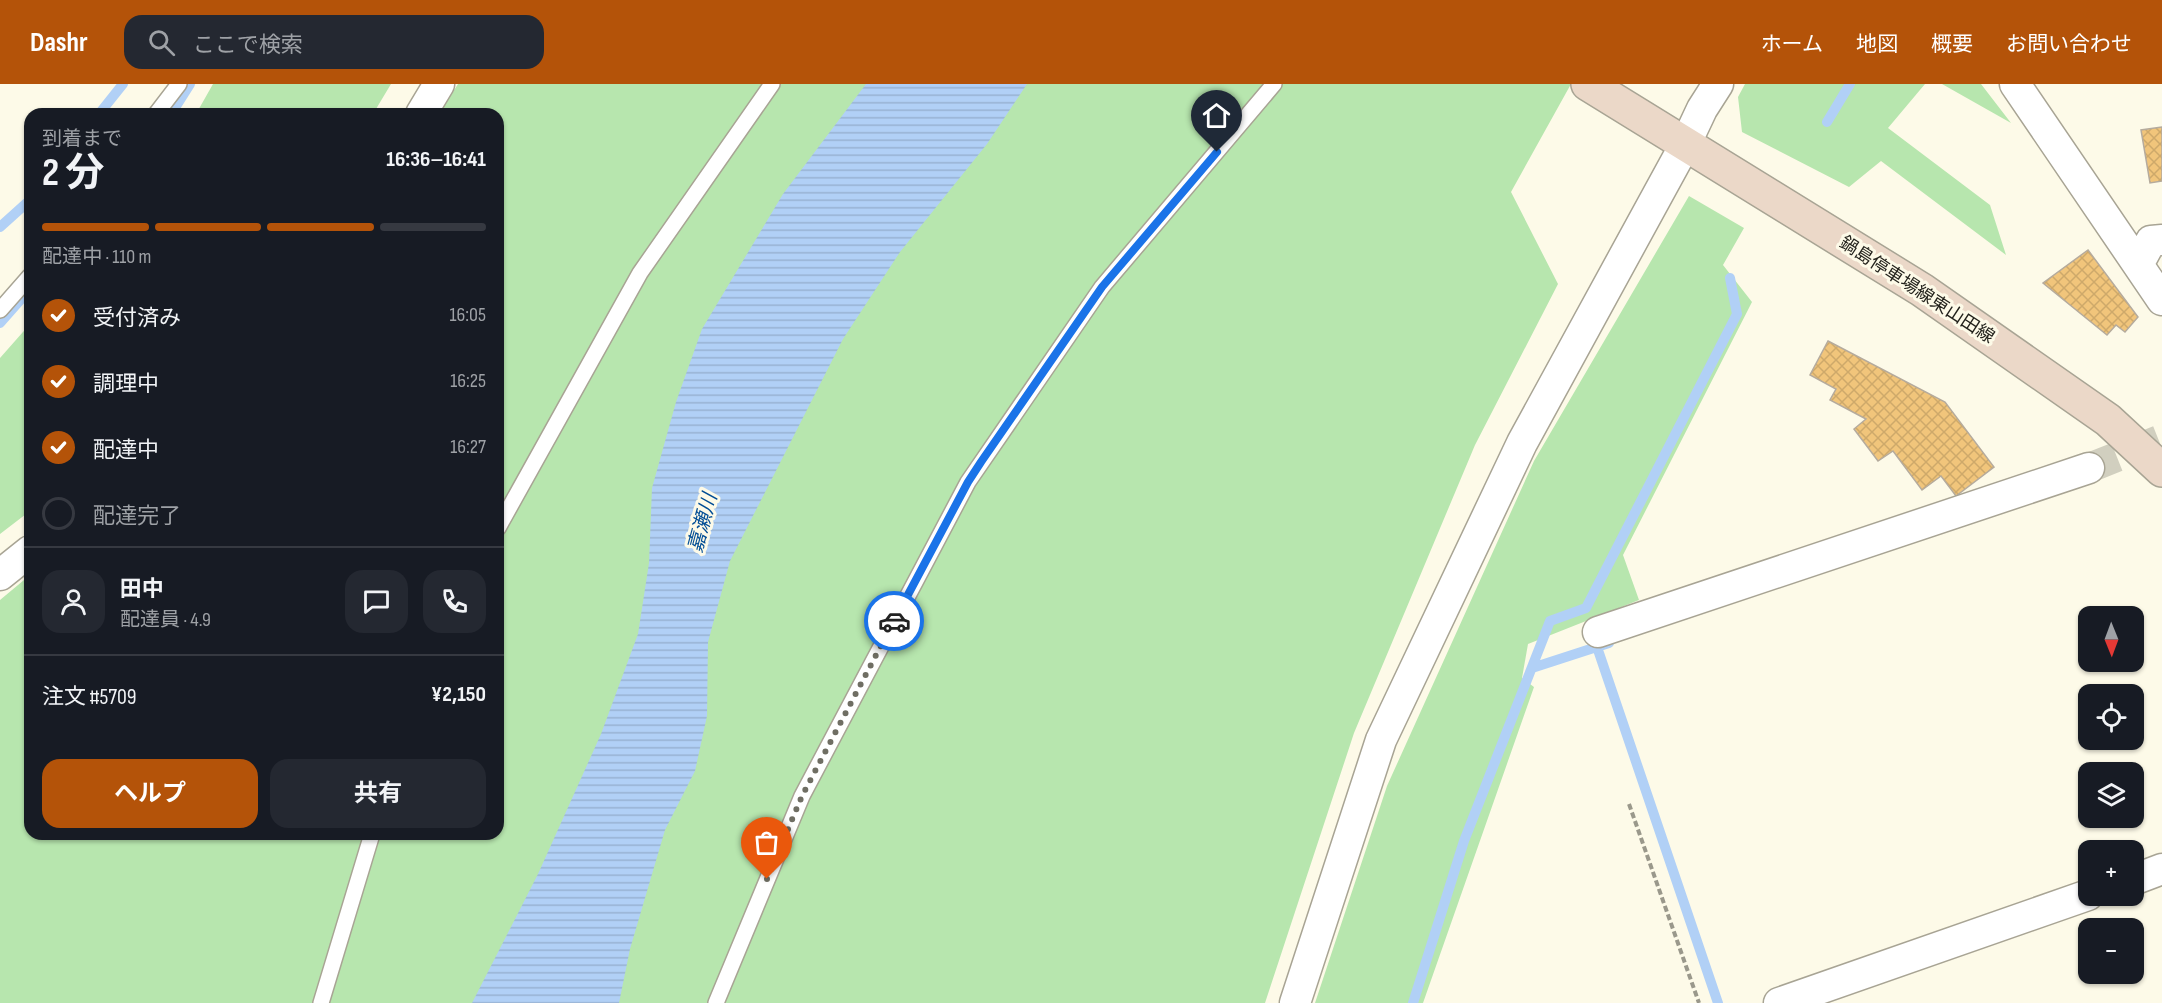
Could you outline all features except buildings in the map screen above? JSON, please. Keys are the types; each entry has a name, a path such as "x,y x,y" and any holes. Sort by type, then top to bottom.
{"main road":[{"name":"鍋島停車場線東山田線","path":"1588,84 1922,290 2108,420 2162,470"}],"street":[{"path":"425,108 439,84"},
{"path":"1295,1003 1381,740 1522,443 1673,136 1702,109 1718,84"},
{"path":"2015,84 2127,251 2139,263 2162,300"},
{"path":"2139,263 2151,242 2162,240"},
{"path":"1598,632 2090,468"},
{"path":"0,575 24,556"},
{"path":"2144,876 2162,869"},
{"path":"1779,1003 2078,898"}],"lane":[{"path":"161,108 179,84"},
{"path":"504,517 640,273 772,84"},
{"path":"716,1003 802,796 968,482 1102,287 1274,84"},
{"path":"0,310 24,283"},
{"path":"321,1003 370,840"}],"path":[{"path":"1629,804 1699,1003"}],"green space":[{"path":"213,84 391,84 377,108 199,108"},
{"path":"458,84 1571,84 1511,192 1558,284 1475,445 1354,733 1265,1003 0,1003 0,600 24,580 24,840 504,840 504,108 443,108"},
{"path":"1745,84 1925,84 1888,128 1990,205 2006,255 1881,161 1849,187 1742,132 1738,97"},
{"path":"1942,84 1981,84 2011,123"},
{"path":"1689,196 1744,228 1723,265 1752,302 1623,555 1639,600 1528,644 1522,678 1534,687 1423,1003 1315,1003 1387,786 1534,461"},
{"path":"24,331 24,516 0,534 0,358"}],"water":[{"name":"嘉瀬川","path":"866,84 1027,84 987,144 900,252 843,339 730,561 708,642 707,716 695,771 665,830 630,949 619,1003 472,1003 538,874 601,734 638,634 649,563 652,488 676,402 702,329 783,194"}],"waterway":[{"path":"104,108 123,84"},
{"path":"175,108 190,84"},
{"path":"1827,122 1850,84"},
{"path":"0,227 24,205"},
{"path":"1413,1003 1464,841 1550,621 1586,608 1737,314 1730,278"},
{"path":"0,323 24,296"},
{"path":"1532,668 1609,643"},
{"path":"1597,647 1718,1003"}],"tunnel":[{"path":"2089,468 2162,439"}],"way so far":[{"path":"767,879 802,796 894,621"}],"route":[{"path":"894,621 968,482 981,462 1102,287 1217,152"}]}
